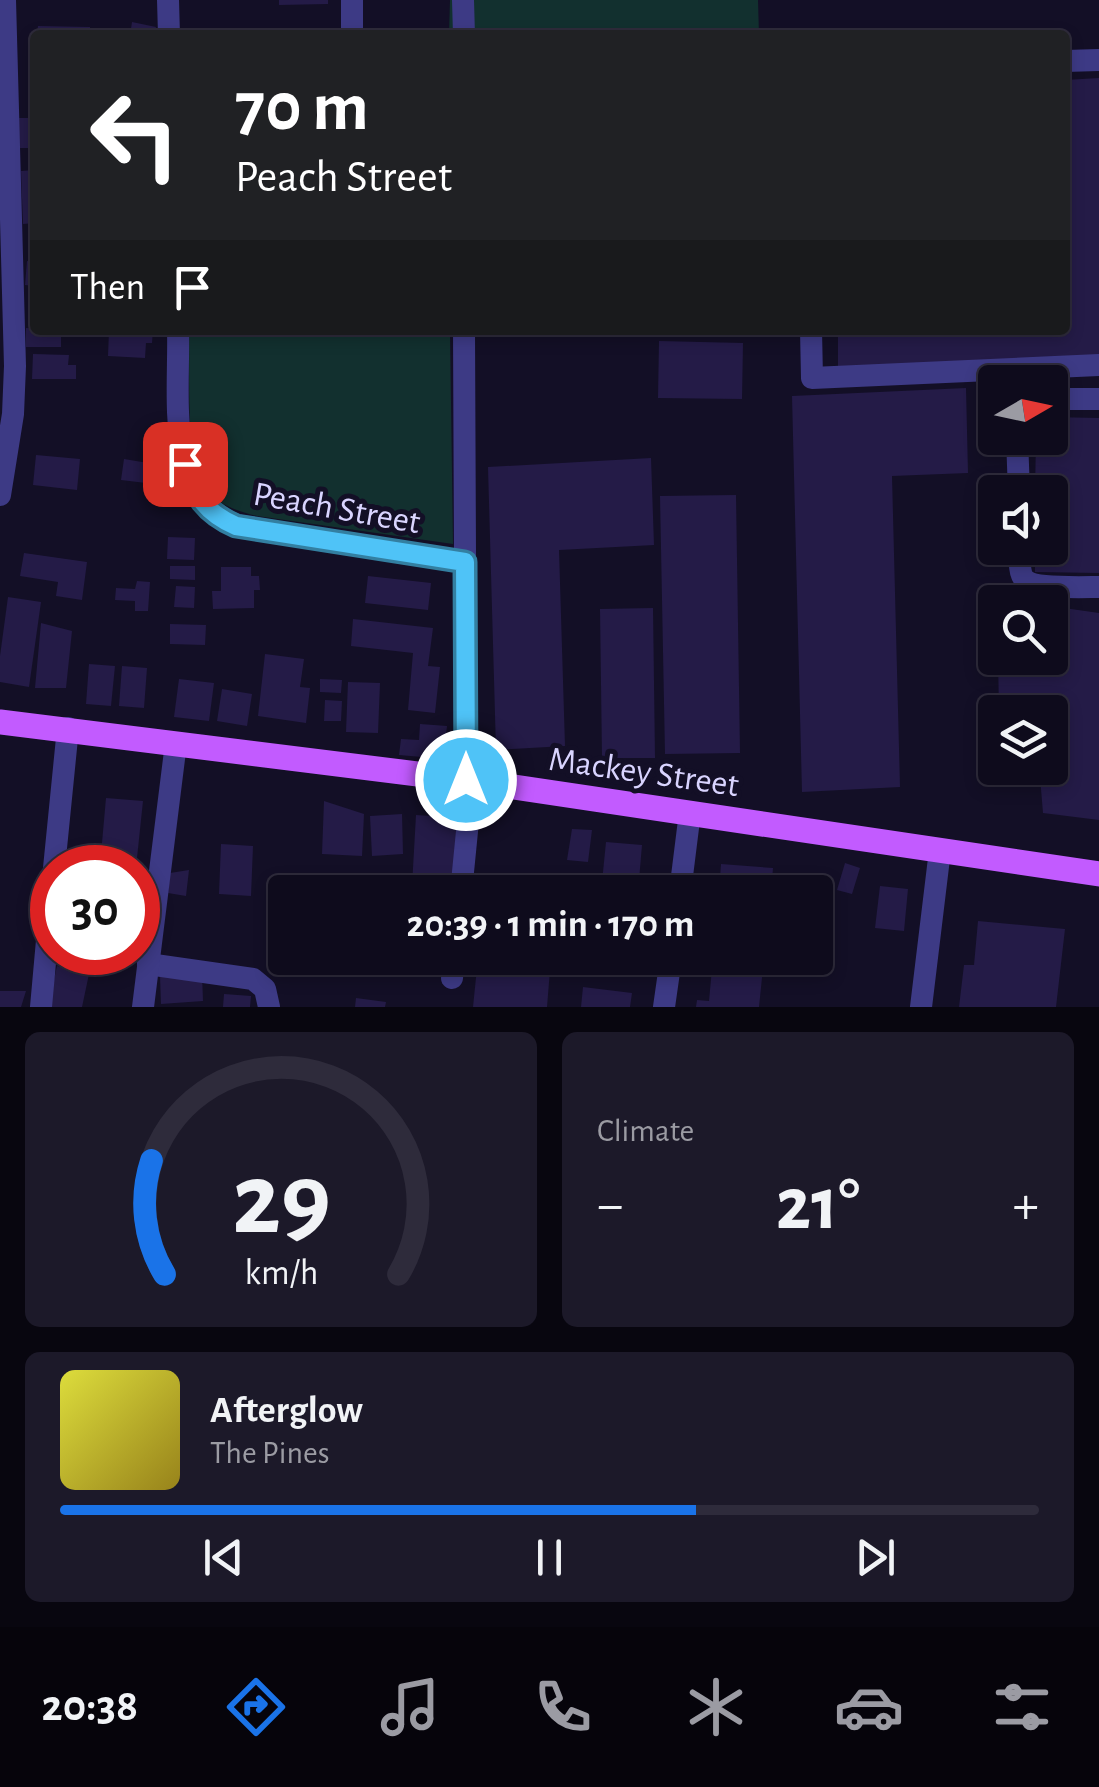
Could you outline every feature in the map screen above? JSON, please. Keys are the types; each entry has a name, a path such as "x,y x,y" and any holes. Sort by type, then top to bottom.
{"main road":[{"name":"Mackey Street","path":"0,722 469,780 1099,874"}],"street":[{"path":"0,495 13,414 5,242 5,0"},
{"path":"168,0 169,30"},
{"path":"352,0 352,30"},
{"path":"464,0 464,30"},
{"path":"1070,60 1099,60"},
{"path":"5,242 30,243"},
{"name":"Peach Street","path":"178,335 185,464 196,496 218,518 236,526 465,562"},
{"path":"461,875 469,780 464,335"},
{"path":"811,335 812,378 1099,365"},
{"path":"1068,399 1099,398"},
{"path":"1021,565 1025,580 1035,584 1099,587"},
{"path":"56,845 68,728"},
{"path":"160,869 176,743"},
{"path":"682,875 690,812"},
{"path":"922,1007 940,850"},
{"path":"160,966 253,980 266,989 270,1007"},
{"path":"40,1007 43,975"},
{"path":"143,1007 147,975"},
{"path":"664,1007 669,975"}],"green space":[{"path":"450,0 758,0 759,30 449,30"},
{"path":"189,335 450,335 453,544 257,516 220,502 197,474 190,411"}],"building":[{"path":"279,0 328,0 328,4 279,5"},
{"path":"132,22 156,27 155,30 131,30"},
{"path":"38,26 90,27 90,30 38,30"},
{"path":"1099,78 1099,360 838,371 838,335 1070,335 1070,80"},
{"path":"19,118 30,118 30,148 18,148"},
{"path":"30,170 30,223 23,224 21,171"},
{"path":"27,261 30,261 30,286 25,285"},
{"path":"26,328 30,328 30,335 61,335 61,347 26,347"},
{"path":"109,335 153,335 152,343 146,343 145,358 108,356"},
{"path":"659,341 743,343 742,399 658,398"},
{"path":"33,354 69,355 68,365 76,365 76,379 32,379"},
{"path":"966,388 968,473 892,476 900,787 802,792 792,396"},
{"path":"1068,417 1099,418 1099,573 1035,572 1035,565 1068,565 1068,475 1035,475 1036,455 1068,455"},
{"path":"36,455 80,459 77,490 33,485"},
{"path":"651,458 654,545 559,550 565,746 496,750 488,467"},
{"path":"124,459 148,463 146,483 121,480"},
{"path":"736,495 740,753 665,754 660,496"},
{"path":"168,537 195,538 194,560 167,559"},
{"path":"24,553 87,562 82,600 56,596 58,582 20,576"},
{"path":"170,566 195,566 195,580 170,579"},
{"path":"221,567 251,567 251,576 259,576 260,590 254,590 254,608 213,609 212,591 221,591"},
{"path":"368,576 431,583 428,610 365,603"},
{"path":"137,581 150,582 148,611 135,611 135,601 115,600 116,588 135,589"},
{"path":"176,586 195,587 194,608 174,607"},
{"path":"8,597 41,602 29,687 0,682"},
{"path":"653,608 655,758 602,758 600,609"},
{"path":"1068,609 1099,613 1099,820 1043,813 1041,785 1068,785 1068,695 999,695 998,675 1068,675"},
{"path":"353,619 433,628 428,666 440,667 435,713 408,710 413,653 351,646"},
{"path":"41,623 72,631 66,688 35,688"},
{"path":"170,624 206,625 205,645 170,644"},
{"path":"265,654 304,659 300,687 310,688 306,723 258,716"},
{"path":"89,664 115,666 111,706 86,704"},
{"path":"122,666 147,668 144,708 119,706"},
{"path":"179,679 214,683 209,721 174,717"},
{"path":"320,679 342,680 341,693 320,692"},
{"path":"348,682 380,683 378,733 346,732"},
{"path":"222,689 252,694 247,726 217,721"},
{"path":"325,700 342,701 341,721 324,721"},
{"path":"420,724 447,726 444,753 423,751 422,757 399,755 401,739 419,740"},
{"path":"106,798 143,801 138,845 102,845"},
{"path":"324,801 364,814 362,856 322,854"},
{"path":"402,814 403,854 372,856 370,816"},
{"path":"416,815 462,818 459,875 413,875"},
{"path":"572,829 592,830 588,862 567,860"},
{"path":"606,842 642,845 639,875 603,875"},
{"path":"221,844 253,846 251,896 219,894"},
{"path":"845,863 860,868 852,894 837,890"},
{"path":"721,864 773,868 772,875 720,875"},
{"path":"189,870 186,896 168,893 170,873"},
{"path":"880,886 908,889 904,931 875,928"},
{"path":"978,921 1065,929 1056,1007 959,1007 964,965 974,965"},
{"path":"202,974 203,1001 161,1004 160,976"},
{"path":"55,975 89,975 82,1007 48,1007"},
{"path":"476,975 550,975 547,1007 473,1007"},
{"path":"711,975 762,975 759,1007 696,1007 697,1000 709,1001"},
{"path":"583,987 632,993 630,1007 581,1007"},
{"path":"0,991 26,991 21,1007 0,1007"},
{"path":"224,994 251,996 250,1007 223,1007"},
{"path":"356,998 386,1002 385,1007 355,1007"}],"route":[{"path":"185,464 196,496 205,508 236,526 465,562 466,780"}]}
